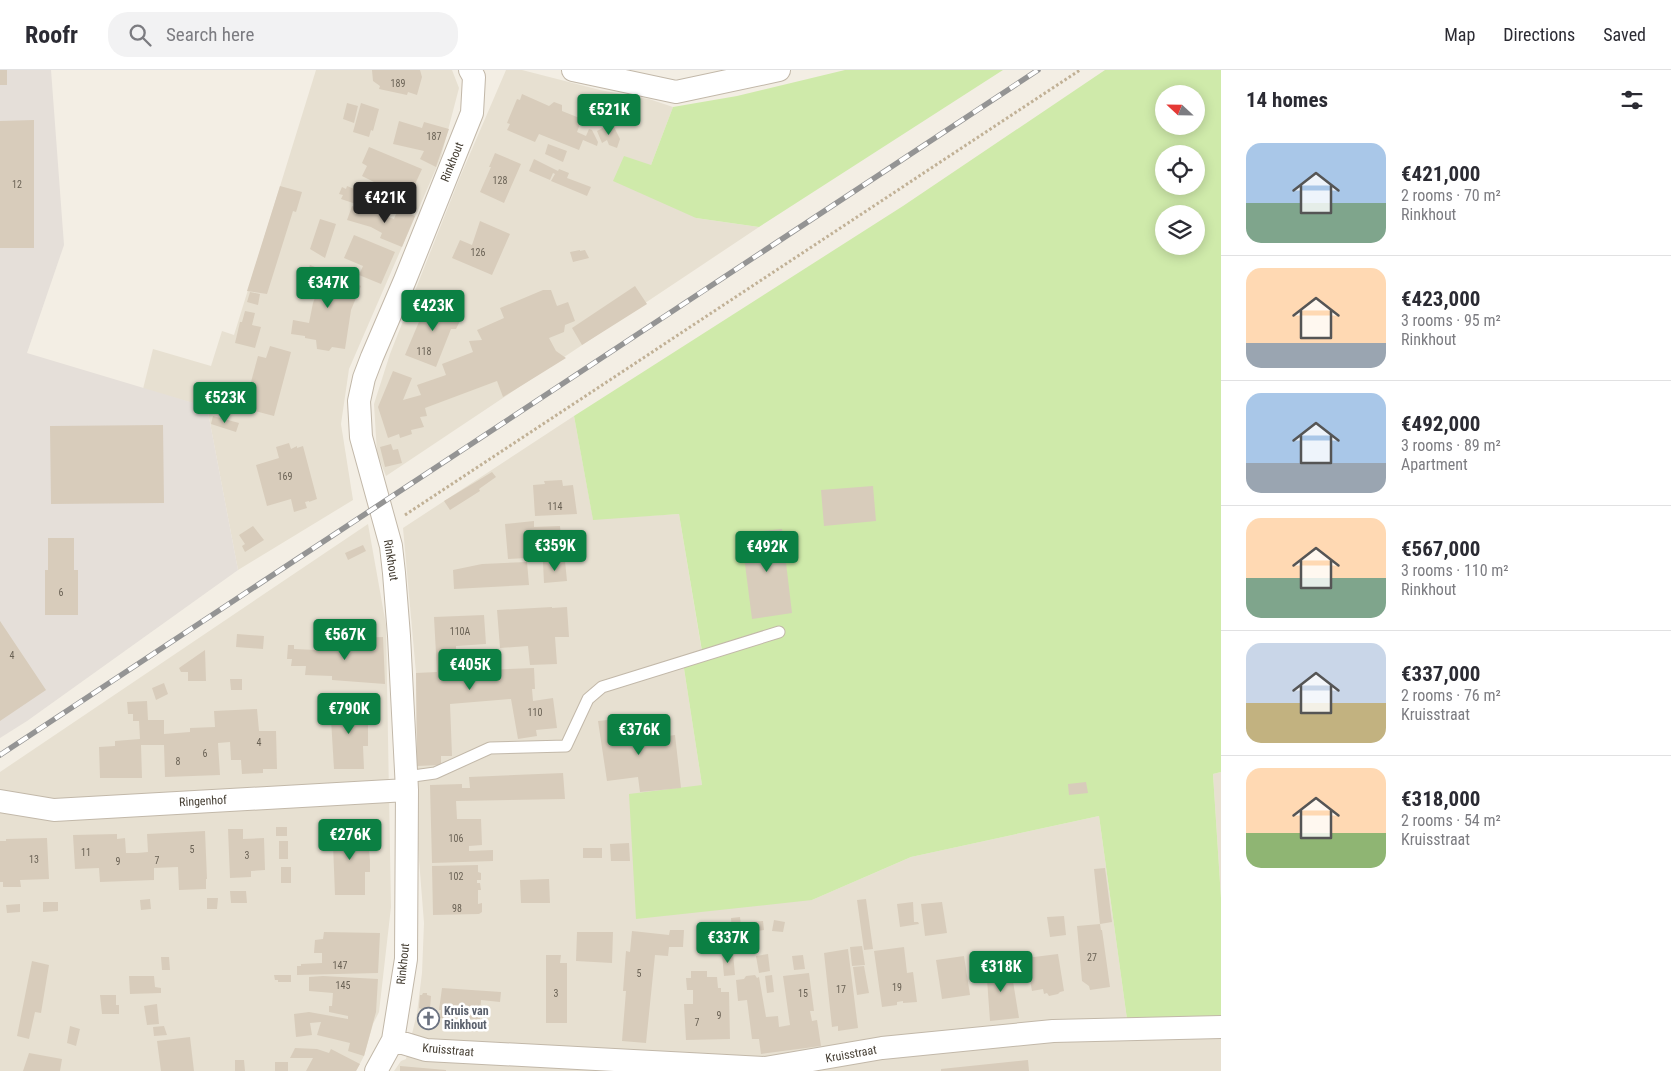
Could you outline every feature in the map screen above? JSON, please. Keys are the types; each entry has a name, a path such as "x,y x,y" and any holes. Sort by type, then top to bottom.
{"street":[{"name":"Rinkhout","path":"376,1071 393,1040 406,959 406,783 395,582 386,528 360,437 359,402 364,378 472,113 474,77 470,70"},
{"path":"573,70 676,92 780,70"},
{"name":"Ringenhof","path":"0,800 54,810 406,783"},
{"name":"Kruisstraat","path":"393,1040 426,1050 765,1068 882,1048 1053,1031 1221,1027"}],"lane":[{"path":"406,783 435,773 490,748 566,746 588,699 602,687 779,632"}],"path":[{"path":"386,528 1080,70"}],"shaded area":[{"path":"0,70 51,70 64,245 27,353 207,407 238,570 27,721 0,738"},
{"path":"316,70 452,70 459,88 441,157 349,369 341,424 353,500 238,570 207,407 143,389 153,349 211,366 222,331 234,335"},
{"path":"506,70 522,70 600,90 649,99 673,107 651,165 696,218 759,227 386,476 377,453 374,404 390,354 460,177"},
{"path":"574,416 593,519 679,514 703,658 683,662 702,785 812,900 911,857 1099,816 1127,1019 1221,1016 1221,1071 394,1071 401,1061 406,1059 417,1013 422,973 424,923 418,847 416,673 403,528"},
{"path":"368,524 386,625 391,907 379,1012 373,1024 364,1056 356,1071 0,1071 0,772"},
{"path":"1221,772 1221,898 1213,774"}],"green space":[{"path":"845,70 1003,70 759,227 696,218 613,181 624,156 651,165 673,107 737,96"},
{"path":"1105,70 1221,70 1221,772 1213,774 1221,898 1221,1016 1127,1019 1099,816 911,857 812,900 636,919 629,794 702,785 683,662 703,657 679,514 593,520 574,416 903,206"}],"building":[{"path":"0,70 7,70 7,85 0,85"},
{"path":"372,70 420,70 422,77 417,95 408,92 407,95 379,89 380,86 373,81"},
{"path":"522,94 549,106 554,102 562,105 562,111 582,119 577,132 586,136 589,129 592,130 598,142 597,146 583,140 579,150 539,134 535,142 507,130 510,124 507,123 517,99 520,100"},
{"path":"347,103 358,106 354,123 343,119"},
{"path":"361,103 379,109 373,131 371,130 369,137 353,132"},
{"path":"34,120 34,248 0,248 0,121"},
{"path":"399,121 422,128 424,122 449,129 436,167 420,159 424,151 393,144"},
{"path":"612,123 620,139 617,148 609,145 607,140 602,143 597,131"},
{"path":"548,144 567,151 563,162 545,154"},
{"path":"369,147 422,169 406,204 371,189 374,182 362,176 367,166 362,163"},
{"path":"495,153 521,164 504,203 480,192"},
{"path":"534,159 558,171 559,169 569,173 567,178 591,187 587,196 551,181 555,174 553,173 550,180 529,171"},
{"path":"280,186 302,192 296,212 293,211 267,294 247,291"},
{"path":"347,186 364,193 359,205 341,199 343,195 339,194 342,187 346,189"},
{"path":"352,206 394,219 398,209 415,216 402,247 380,238 382,233 371,227 347,220"},
{"path":"320,219 336,224 325,258 310,249"},
{"path":"480,221 510,234 492,275 452,258 460,240 472,245"},
{"path":"354,235 395,252 381,284 359,275 363,266 344,258"},
{"path":"585,250 589,258 573,262 570,252"},
{"path":"310,265 361,286 351,310 345,349 332,347 329,351 317,349 316,340 291,334 293,320 309,323 316,295 301,291"},
{"path":"635,286 647,304 582,345 572,328"},
{"path":"543,290 551,290 557,306 568,302 575,321 565,325 564,332 549,338 556,351 566,358 503,397 497,381 425,408 427,416 420,417 424,427 411,430 412,434 400,438 399,434 388,438 378,407 393,371 412,378 403,400 421,395 417,385 446,375 442,364 473,352 469,341 482,340 477,330 504,318 500,308"},
{"path":"250,292 260,294 258,305 247,302"},
{"path":"429,298 464,313 456,329 451,329 436,367 405,355"},
{"path":"245,311 255,313 252,325 261,327 255,348 235,343"},
{"path":"270,346 291,352 274,416 244,408 258,356 266,358"},
{"path":"213,416 239,423 236,432 211,424"},
{"path":"163,425 164,503 51,504 50,426"},
{"path":"289,443 291,449 303,446 317,499 305,502 307,508 294,512 291,499 267,506 256,465 279,458 276,447"},
{"path":"391,444 393,450 398,449 402,463 385,467 380,447"},
{"path":"492,472 496,477 479,489 480,491 450,510 444,501"},
{"path":"562,480 563,486 573,485 577,514 535,516 533,485 545,484 544,481"},
{"path":"873,486 876,521 824,526 821,490"},
{"path":"534,521 534,527 560,526 563,557 540,560 539,548 527,549 527,558 508,559 505,524"},
{"path":"253,526 264,540 245,552 242,546 245,544 239,535"},
{"path":"782,529 792,613 752,619 741,533"},
{"path":"48,538 74,538 74,570 78,570 78,615 45,615 45,570 48,570"},
{"path":"363,545 366,551 348,560 345,553"},
{"path":"565,561 567,581 544,583 543,562"},
{"path":"527,562 529,585 454,589 453,570 482,564"},
{"path":"567,607 569,637 555,637 557,664 530,665 528,646 500,648 497,610"},
{"path":"484,615 486,644 456,646 456,660 459,660 459,671 534,668 535,689 532,689 533,701 553,698 557,728 536,730 537,736 518,739 511,699 450,704 452,756 441,756 441,765 417,766 416,673 437,672 434,617"},
{"path":"0,621 46,690 0,721"},
{"path":"237,634 264,636 263,649 236,647"},
{"path":"383,637 385,684 332,680 332,676 305,675 306,666 291,666 292,659 287,659 288,645 294,645 294,649 339,651 339,646 355,646 355,638"},
{"path":"205,650 206,681 188,681 188,672 181,672 179,668"},
{"path":"230,679 242,679 242,690 231,690"},
{"path":"164,683 168,694 156,700 152,688"},
{"path":"147,701 148,720 164,720 164,734 190,732 190,728 215,727 214,711 257,709 259,731 276,731 277,769 263,769 263,773 242,774 241,760 231,760 230,742 218,743 220,775 165,777 164,745 141,745 142,778 100,778 99,747 115,746 115,741 140,739 139,721 133,721 133,714 128,714 127,702"},
{"path":"332,702 363,702 363,724 368,723 368,746 363,746 364,769 334,769 331,719 333,719"},
{"path":"636,717 638,740 675,735 681,788 640,792 638,777 607,781 598,721"},
{"path":"563,773 565,799 456,801 457,819 481,819 482,845 469,846 469,851 493,850 493,861 432,863 430,785 462,784 462,788 470,788 469,777"},
{"path":"1086,782 1088,793 1069,795 1068,784"},
{"path":"276,827 287,827 287,836 276,836"},
{"path":"334,827 364,827 365,849 369,849 370,861 370,872 365,872 365,895 335,895"},
{"path":"228,829 243,829 243,839 264,838 265,870 251,871 251,877 230,878"},
{"path":"205,831 206,889 179,890 178,867 154,868 154,880 100,882 99,868 75,869 73,835 117,834 117,839 125,838 126,853 137,853 148,852 147,834"},
{"path":"47,838 49,879 20,880 21,887 3,887 3,882 0,882 0,841 6,841 6,839"},
{"path":"279,841 288,841 288,859 279,859"},
{"path":"629,843 630,861 611,861 610,844"},
{"path":"583,848 602,848 602,858 583,858"},
{"path":"478,865 481,880 477,880 477,883 480,883 481,890 478,890 478,904 482,903 482,912 479,914 433,915 432,866"},
{"path":"281,867 291,867 291,883 281,883"},
{"path":"1105,868 1112,922 1100,924 1094,869"},
{"path":"549,879 550,903 521,903 520,880"},
{"path":"230,891 246,891 247,903 231,903"},
{"path":"207,898 218,898 217,909 207,909"},
{"path":"150,899 151,909 141,910 140,900"},
{"path":"866,899 873,949 864,950 857,900"},
{"path":"43,902 58,902 58,911 43,912"},
{"path":"913,902 914,922 919,924 900,927 897,904"},
{"path":"942,902 947,933 925,936 921,904"},
{"path":"20,904 20,912 7,913 6,905"},
{"path":"1064,916 1066,935 1050,937 1047,917"},
{"path":"740,917 741,926 746,926 747,933 732,935 731,918"},
{"path":"774,920 785,922 783,932 772,931"},
{"path":"763,921 764,930 751,932 749,922"},
{"path":"1100,924 1110,987 1090,990 1089,986 1082,981 1077,926"},
{"path":"670,930 684,930 683,947 669,947 668,956 655,955 646,1043 622,1041 626,991 623,991 626,951 630,952 632,931 669,935"},
{"path":"324,932 380,933 378,973 297,975 297,966 301,966 301,964 322,963 322,953 314,953 315,940 323,939"},
{"path":"577,932 613,932 612,963 576,961"},
{"path":"862,946 865,965 852,966 850,947"},
{"path":"904,947 907,973 913,972 917,1002 903,1003 903,1001 897,1002 897,1005 882,1007 874,951"},
{"path":"848,949 858,1028 838,1031 838,1026 832,1027 824,953"},
{"path":"733,953 735,975 724,976 722,954"},
{"path":"768,954 770,971 759,973 756,956"},
{"path":"1058,954 1064,991 1049,996 1047,993 1044,994 1043,989 1032,991 1026,958"},
{"path":"546,955 561,955 560,963 567,963 567,1023 546,1023"},
{"path":"803,955 805,969 794,970 792,956"},
{"path":"964,956 970,995 942,999 936,960"},
{"path":"161,957 169,957 170,970 162,970"},
{"path":"32,961 49,965 41,1013 35,1012 29,1039 17,1036"},
{"path":"1010,963 1019,1018 990,1021 986,965"},
{"path":"864,966 869,993 857,995 853,967"},
{"path":"691,971 707,971 707,977 717,977 718,988 721,988 721,992 729,992 730,1039 686,1040 684,1004 693,1004 693,990 687,990 686,978 691,978"},
{"path":"809,973 814,1011 810,1011 812,1021 817,1020 821,1046 761,1054 759,1039 752,1039 747,1000 738,1001 736,980 744,979 746,976 755,975 757,978 759,977 766,1017 778,1016 779,1027 790,1025 783,976"},
{"path":"274,975 291,975 291,982 278,982 278,980 275,980"},
{"path":"772,975 774,992 767,993 765,976"},
{"path":"129,976 154,976 155,987 161,988 161,993 130,994"},
{"path":"309,977 378,979 376,1012 364,1056 348,1051 350,1043 317,1035 321,1022 310,1023 312,1035 296,1037 294,1014 309,1012 348,1019 348,1016 329,1012 329,1006 332,1006 333,993 309,991"},
{"path":"442,988 501,992 500,1002 481,1000 480,1019 440,1018 441,1010 439,1010"},
{"path":"423,993 431,996 430,1009 425,1008 425,1011 421,1011 419,1008 420,995"},
{"path":"100,995 116,995 116,1005 119,1005 119,1014 102,1014"},
{"path":"157,1004 159,1024 147,1025 144,1006"},
{"path":"70,1026 80,1029 76,1046 67,1043"},
{"path":"164,1026 167,1035 154,1036 153,1027"},
{"path":"190,1037 194,1071 161,1071 157,1041"},
{"path":"295,1048 317,1049 329,1053 331,1049 360,1064 356,1071 306,1071 313,1058 290,1058"},
{"path":"29,1053 62,1059 60,1071 23,1071"},
{"path":"235,1060 244,1060 245,1071 235,1071"},
{"path":"1028,1060 1029,1071 941,1071 941,1069"},
{"path":"275,1062 288,1062 288,1071 275,1071"},
{"path":"400,1066 446,1070 446,1071 400,1071"}],"railway":[{"path":"0,755 1038,70"}],"place":[{"name":"Kruis van Rinkhout","path":"428,1018"}]}
